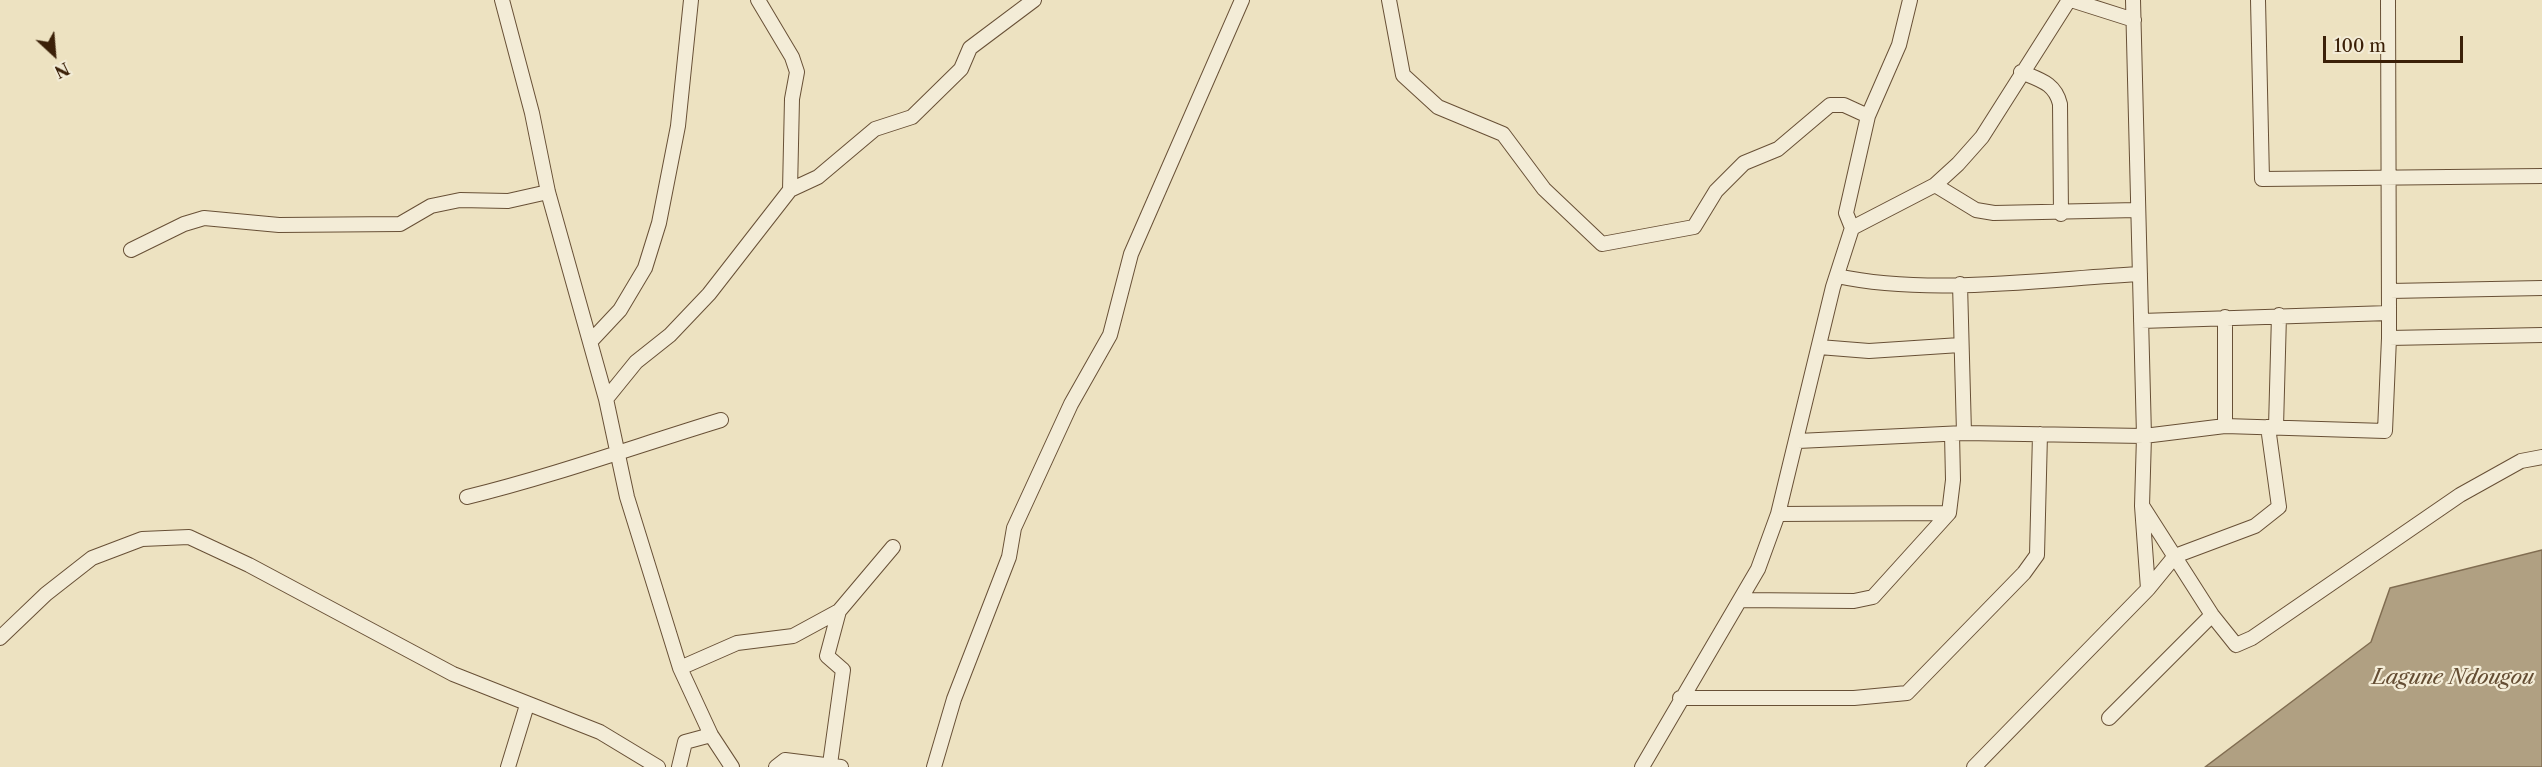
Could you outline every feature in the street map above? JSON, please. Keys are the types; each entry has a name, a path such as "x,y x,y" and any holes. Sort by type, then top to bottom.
{"street":[{"path":"502,0 532,113 548,192 606,399 627,498 680,668 711,735 732,767"},
{"path":"590,342 620,310 645,268 659,223 678,126 691,0"},
{"path":"758,0 792,57 797,72 792,99 790,190"},
{"path":"606,399 636,362 670,335 709,294 790,190 818,177 875,129 912,117 961,69 970,48 1034,0"},
{"path":"934,767 954,699 1009,557 1014,528 1071,404 1110,336 1131,254 1242,0"},
{"path":"1389,0 1403,75 1438,107 1503,134 1544,189 1602,244 1694,227 1716,191 1744,163 1778,149 1830,105 1844,105 1868,116"},
{"path":"1642,767 1680,698 1742,600 1758,569 1779,514 1837,276 1852,228 1846,213 1868,116 1899,45 1910,0"},
{"path":"1852,228 1935,185 1982,137 2021,72 2070,0 2134,20"},
{"path":"2133,0 2144,436 2142,506 2148,589"},
{"path":"2258,0 2262,179 2542,176"},
{"path":"1798,441 1958,434 2144,436 2225,426 2385,431 2390,313 2388,0"},
{"path":"2021,72 2053,87 2058,94 2061,214"},
{"path":"1935,185 1976,210 1994,213 2061,214 2137,210"},
{"path":"131,250 184,224 204,218 279,225 400,225 432,206 460,200 508,201 548,192"},
{"path":"1837,276 1866,282 1960,284 2140,274"},
{"path":"1742,600 1854,602 1873,597 1949,513 1958,434 1960,284"},
{"path":"2390,291 2542,288"},
{"path":"2141,321 2390,313"},
{"path":"1974,767 2148,589 2175,556 2255,526 2279,507 2272,427 2278,315"},
{"path":"2225,317 2225,426"},
{"path":"2389,338 2542,335"},
{"path":"1819,347 1869,351 1960,345"},
{"path":"467,497 545,478 617,452 721,420"},
{"path":"1680,698 1854,698 1907,693 2024,573 2037,555 2040,434"},
{"path":"2142,506 2212,615 2236,645 2252,638 2460,495 2521,461 2542,457"},
{"path":"1779,514 1949,513"},
{"path":"0,638 92,558 142,539 189,537 249,565 453,674 600,732 658,767"},
{"path":"680,668 737,643 793,636 839,611 893,547"},
{"path":"776,767 785,760 835,765 843,670 827,656 839,611"},
{"path":"2109,718 2212,615"},
{"path":"508,767 527,705"},
{"path":"679,767 685,742 711,735"}],"water":[{"name":"Lagune Ndougou","path":"2542,550 2542,767 2205,767 2371,642 2390,588"}]}
